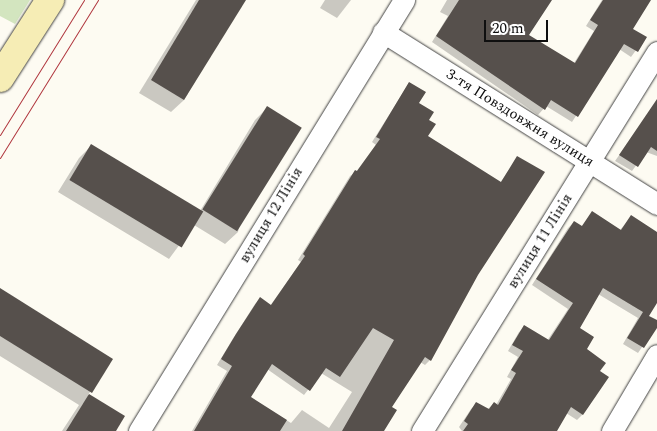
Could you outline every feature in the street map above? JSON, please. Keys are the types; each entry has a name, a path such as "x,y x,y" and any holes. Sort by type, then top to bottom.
{"main road":[{"path":"0,78 50,0"}],"street":[{"name":"вулиця 12 Лінія","path":"139,431 382,32 404,0"},
{"name":"3-тя Повздовжня вулиця","path":"382,32 657,204"},
{"name":"вулиця 11 Лінія","path":"422,431 657,52"},
{"path":"612,431 657,355"}],"green space":[{"path":"0,0 30,0 15,24 0,16"}],"building":[{"path":"199,0 246,0 184,100 151,80"},
{"path":"459,0 552,0 529,35 575,63 598,25 590,20 603,0 651,0 633,29 647,37 638,52 624,44 578,117 551,100 545,110 436,36"},
{"path":"409,82 426,92 419,103 434,112 429,120 436,124 428,136 501,182 517,156 545,172 478,275 431,361 425,357 392,407 397,410 384,431 342,431 394,340 373,328 340,377 326,368 310,391 272,364 251,397 287,420 280,431 194,431 232,366 221,359 236,334 260,297 271,305 305,256 303,254 355,170 357,171 380,139 376,137"},
{"path":"657,99 657,151 651,147 638,167 619,155"},
{"path":"267,106 302,128 237,231 202,209"},
{"path":"91,144 203,211 182,247 69,180"},
{"path":"592,211 621,230 631,215 657,232 657,303 649,316 657,320 657,328 644,348 627,338 643,312 603,288 580,328 594,337 587,349 606,363 600,371 609,377 583,415 571,407 557,431 463,431 468,424 464,421 476,402 489,409 494,402 498,405 516,373 511,370 523,351 512,345 524,325 549,340 573,303 536,279 574,221 582,226"},
{"path":"0,288 113,359 92,393 0,336"},
{"path":"89,394 125,416 116,431 66,431"}],"tram line":[{"path":"0,135 84,0"},
{"path":"0,158 98,0"}]}
